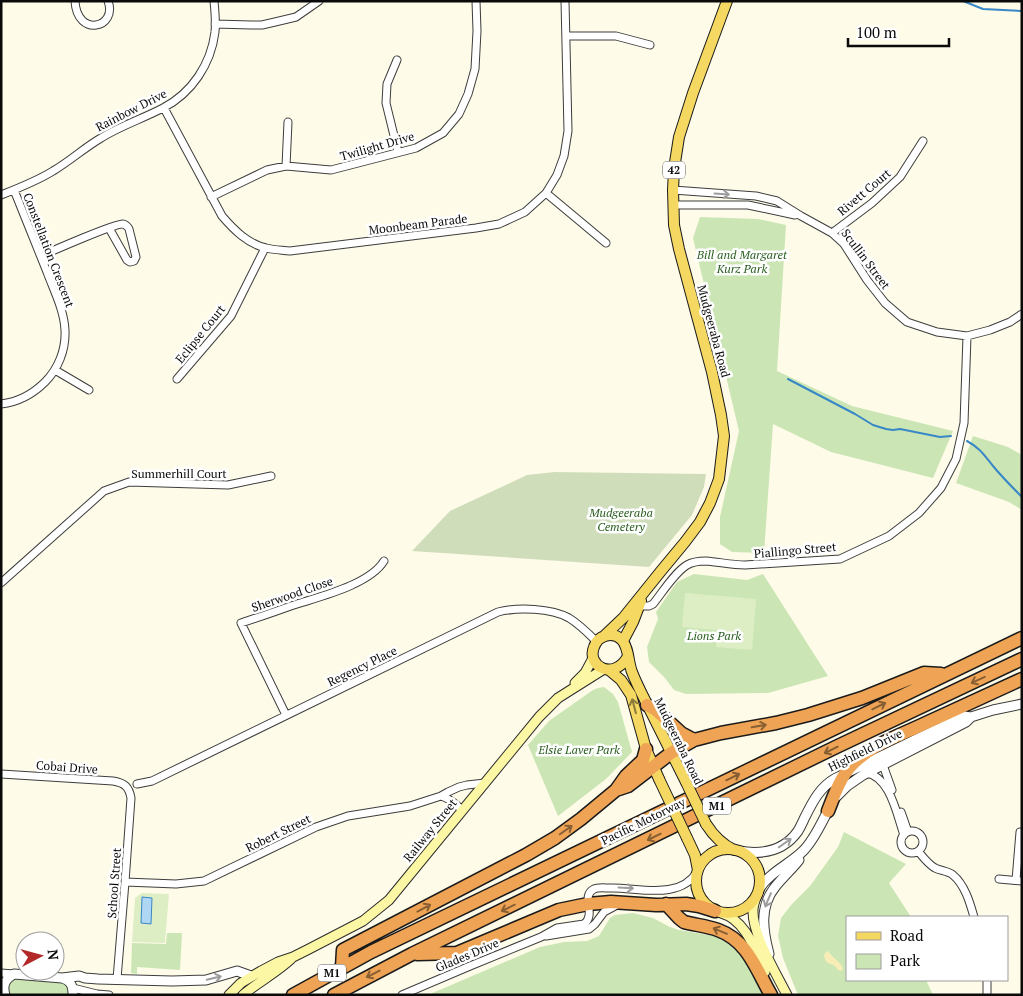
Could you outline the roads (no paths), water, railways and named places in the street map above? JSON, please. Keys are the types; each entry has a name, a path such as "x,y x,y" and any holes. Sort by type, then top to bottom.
{"highway":[{"name":"Pacific Motorway","path":"294,995 371,952 1022,638"},
{"name":"Pacific Motorway","path":"334,995 412,954 836,747 1022,659"},
{"name":"M1","path":"616,790 656,774 671,753 694,740 808,715 862,698 924,673 944,674"},
{"path":"828,811 846,773 862,756 889,740 1022,679"},
{"path":"648,704 680,733 694,740"},
{"name":"M1","path":"342,967 343,950 548,843 616,790 626,776 643,760 646,749"},
{"name":"M1","path":"412,954 457,953 559,910 588,904 625,902 688,904 718,912"},
{"path":"666,904 684,922 720,931 740,944 754,962 771,995"}],"main road":[{"name":"Mudgeeraba Road","path":"600,639 624,617 686,542 710,503 719,479 724,436 718,396 679,249 674,225 673,190 674,169 680,137 693,93 727,1"},
{"name":"Mudgeeraba Road","path":"623,641 644,593"},
{"path":"614,636 623,641 628,656 620,667 606,670 599,666 593,658 594,646 600,639 614,636"},
{"name":"Mudgeeraba Road","path":"628,656 632,672 706,824 720,841 738,851"},
{"name":"Railway Street","path":"566,693 585,673 593,658"},
{"name":"Mudgeeraba Road","path":"606,670 620,680 631,695 646,749 695,856 697,871"},
{"name":"Railway Street","path":"228,994 251,976 363,921 377,911 406,880 462,810 558,698 606,670"},
{"path":"776,995 743,928 731,917 718,912 704,903 698,894 696,886 697,871 704,860 713,853 726,849 738,851 748,856 755,864 760,877 753,910 755,926 787,995"},
{"path":"718,912 731,913 742,910 751,904 758,892"},
{"name":"Railway Street","path":"243,995 293,957"}],"street":[{"path":"75,1 76,13 79,18 86,24 91,25 106,20 110,12 108,1"},
{"name":"Rainbow Drive","path":"1,195 53,172 107,134 164,108 181,96 199,75 210,54 215,24 214,1"},
{"path":"215,24 262,25 296,18 319,1"},
{"name":"Twilight Drive","path":"211,197 267,170 286,166 332,170 416,148 443,132 459,114 468,94 475,69 476,1"},
{"name":"Moonbeam Parade","path":"164,108 222,216 246,240 265,248 290,251 498,224 525,212 546,193 557,175 564,156 568,131 565,1"},
{"path":"566,36 616,36 650,45"},
{"path":"397,60 387,84 386,103 398,152"},
{"path":"286,166 288,122"},
{"name":"Rivett Court","path":"832,233 872,203 900,177 923,141"},
{"name":"Constellation Crescent","path":"1,404 19,400 41,386 60,361 65,341 64,320 61,308 14,190"},
{"name":"Scullin Street","path":"673,190 756,196 777,201 832,233 844,244 867,280 885,303 907,322 937,332 967,336 990,330 1010,322 1022,314"},
{"path":"546,193 606,243"},
{"name":"Scullin Street","path":"673,205 748,205 800,216"},
{"path":"40,256 109,228 122,224 128,227 136,257 134,262 126,260 109,228"},
{"name":"Eclipse Court","path":"177,379 231,316 265,248"},
{"name":"Piallingo Street","path":"639,606 649,606 652,604 678,573 685,566 692,563 705,561 745,565 840,559 889,536 919,513 941,488 956,459 964,423 967,336"},
{"path":"55,370 89,390"},
{"name":"Summerhill Court","path":"1,583 104,491 129,482 228,485 271,476"},
{"name":"Sherwood Close","path":"286,715 241,623 342,589 370,575 384,561"},
{"name":"Regency Place","path":"137,784 152,781 492,614 505,610 531,610 556,613 570,619 600,639"},
{"name":"Highfield Drive","path":"738,851 766,852 778,848 788,841 799,830 820,790 832,779 964,716 971,717 1022,704"},
{"name":"Highfield Drive","path":"758,892 768,878 807,847 843,789 866,773 966,722 971,717"},
{"path":"871,761 883,765 906,833"},
{"path":"866,773 876,776 884,784 906,833"},
{"name":"Cobai Drive","path":"1,774 113,781 124,784 128,789"},
{"name":"Robert Street","path":"126,882 176,884 204,881 334,820 358,814 410,806 441,796 459,787 485,783"},
{"name":"School Street","path":"117,979 131,798 128,789"},
{"path":"441,796 450,800 462,810"},
{"path":"913,831 918,833 922,839 923,845 918,852 909,853 903,848 901,841 906,833 913,831"},
{"path":"999,879 1019,880 1020,832"},
{"path":"773,968 763,927 765,906 771,892 793,867 807,847"},
{"path":"918,852 929,864 954,875 967,896 974,916"},
{"path":"588,904 589,894 592,890 615,888 674,889 688,882 697,871"},
{"name":"Glades Drive","path":"541,938 589,929 606,910 625,902"},
{"name":"Glades Drive","path":"402,995 541,938 560,928 586,923 590,917 588,904"},
{"path":"65,978 79,976 85,978 175,981 206,980 237,971 251,976"},
{"path":"3,994 6,977"},
{"path":"73,992 78,982 85,978"},
{"path":"65,979 69,980 73,992"},
{"path":"987,981 987,995"},
{"path":"73,992 109,995"}],"water":[{"path":"142,897 152,898 151,924 141,923"}],"waterway":[{"path":"963,1 983,9 1022,11"},
{"path":"788,379 873,425 886,429 900,429 940,437 951,436"},
{"path":"967,441 982,452 1022,497"}],"park label":[{"name":"Bill and Margaret Kurz Park","path":"742,261"},
{"name":"Mudgeeraba Cemetery","path":"621,519"},
{"name":"Lions Park","path":"714,635"},
{"name":"Elsie Laver Park","path":"579,749"}]}
